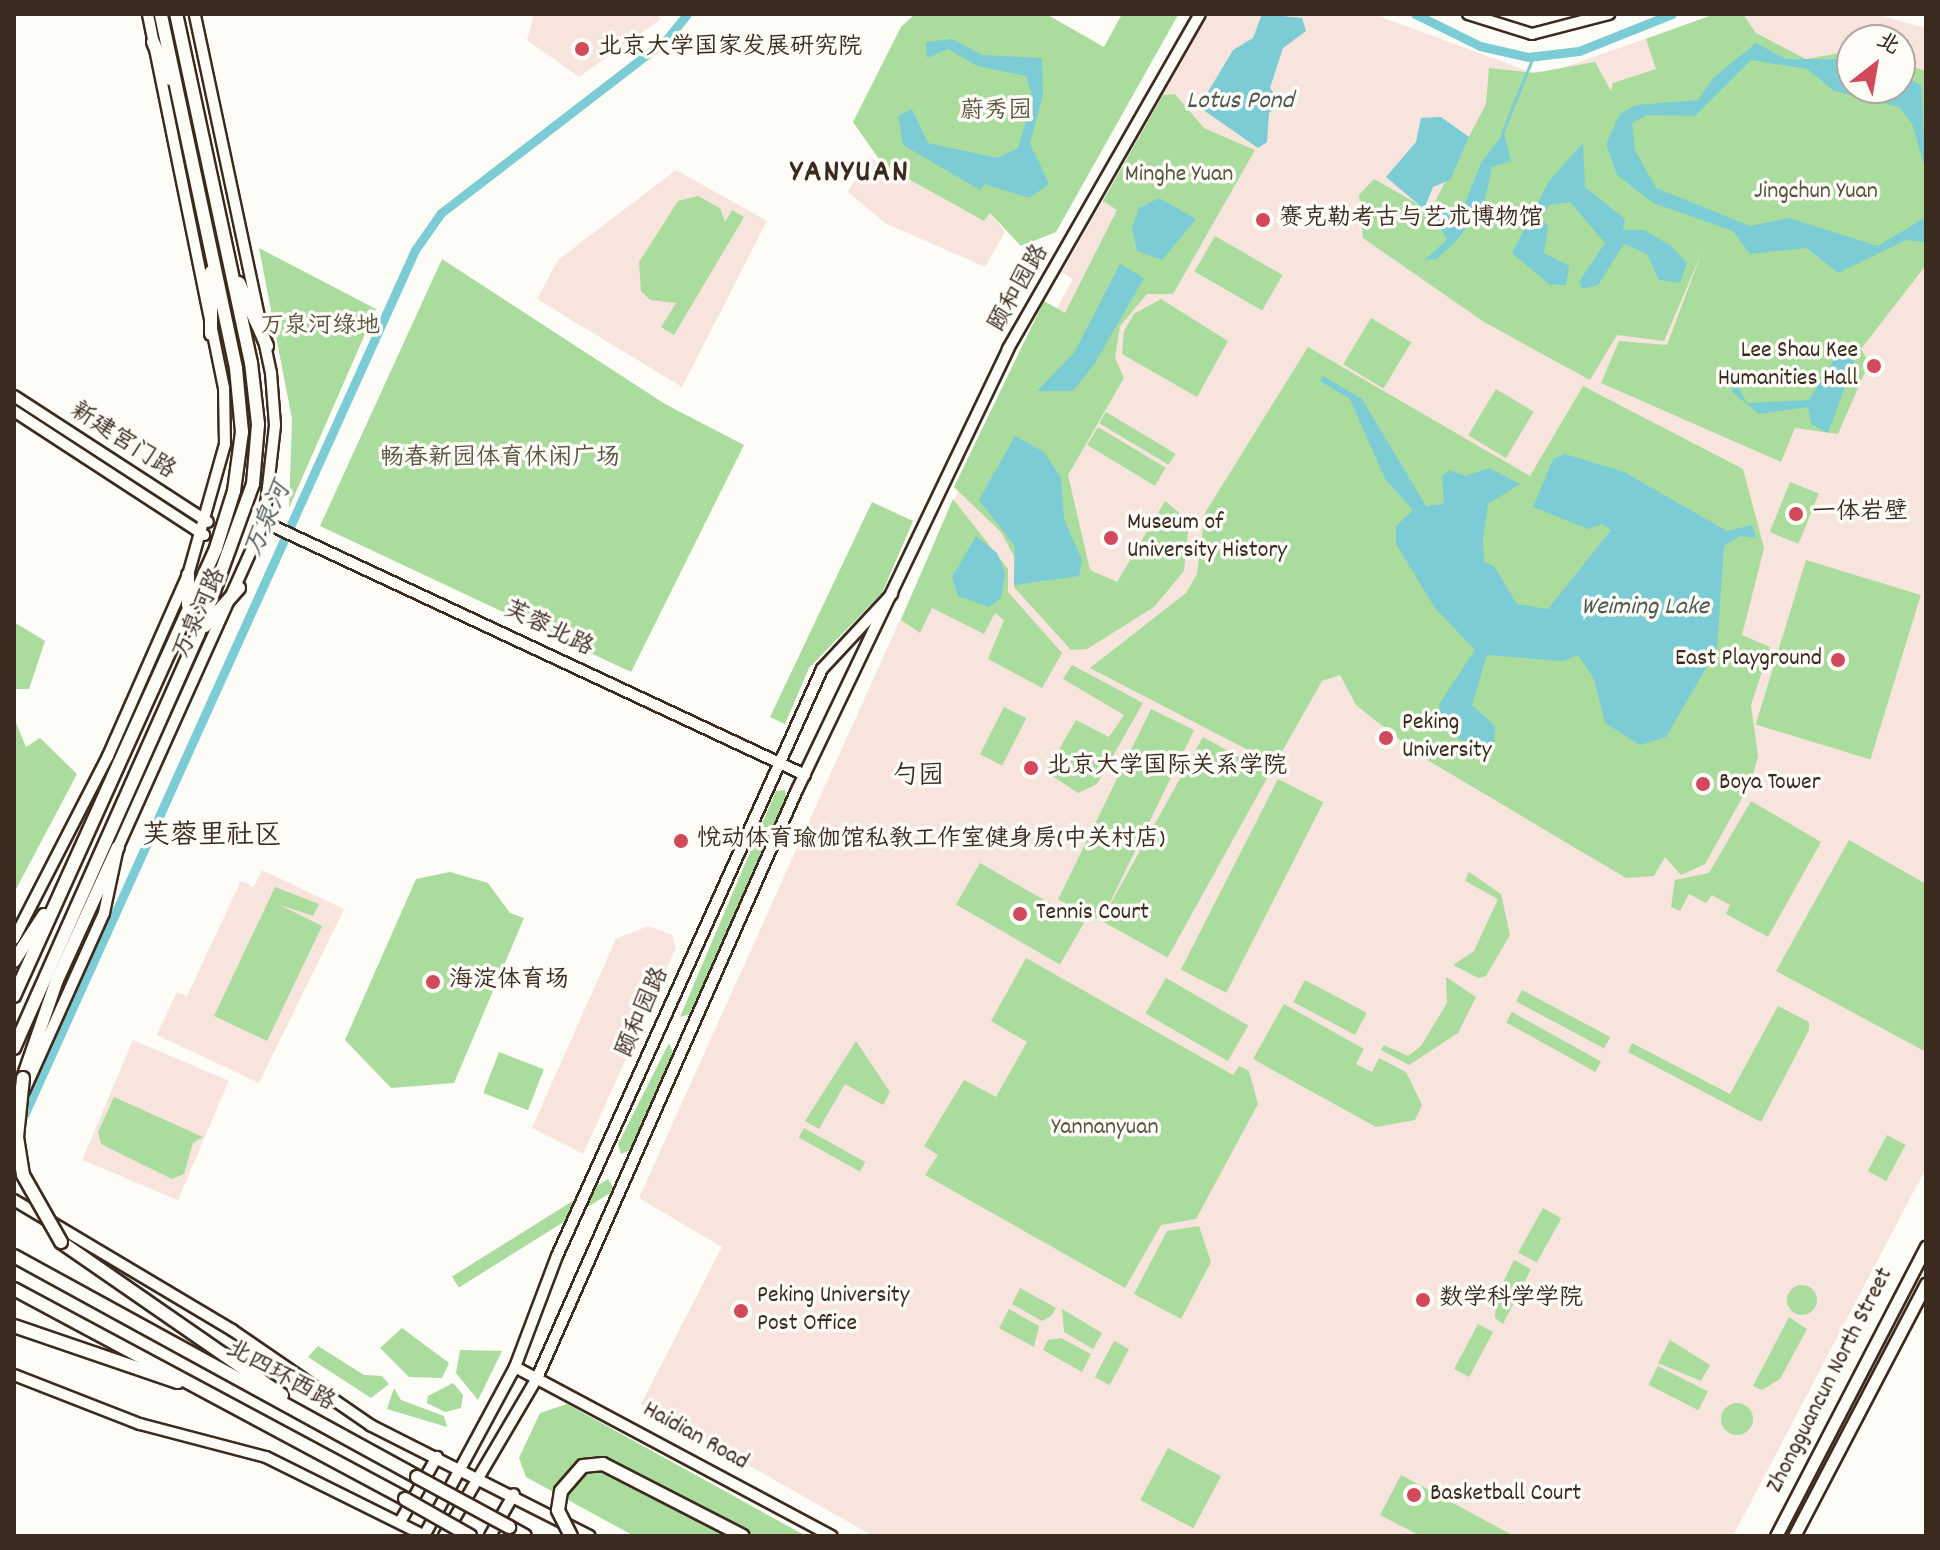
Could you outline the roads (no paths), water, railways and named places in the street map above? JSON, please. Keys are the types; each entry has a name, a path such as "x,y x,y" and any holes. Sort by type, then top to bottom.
{"highway":[{"name":"万泉河路","path":"14,996 187,612 234,491 242,432 211,241 161,14"},
{"name":"万泉河路","path":"14,1048 198,635 236,545 253,484 258,424 228,261 176,14"},
{"path":"153,42 179,100"},
{"path":"211,241 211,334"},
{"path":"228,261 267,346"},
{"path":"187,612 188,575"},
{"path":"198,635 239,588"},
{"path":"118,847 57,980 23,1078 17,1137 23,1175 61,1242 320,1424"},
{"path":"14,961 67,879"},
{"name":"北四环西路","path":"15,1250 87,1295 525,1536"},
{"name":"北四环西路","path":"14,1289 233,1403 470,1536"},
{"path":"17,1326 233,1403"},
{"path":"571,1536 558,1510 561,1491 583,1466 603,1464 743,1536"}],"main road":[{"name":"Zhongguancun North Street","path":"1776,1536 1926,1247"},
{"name":"Zhongguancun North Street","path":"1794,1536 1926,1283"}],"street":[{"name":"万泉河路","path":"14,939 108,756 188,575 208,522 225,444 211,334 148,14"},
{"name":"万泉河路","path":"14,1111 104,913 118,847 239,588 264,522 275,425 267,346 195,14"},
{"name":"颐和园路","path":"444,1536 482,1479 537,1378 805,775 1008,349 1200,14"},
{"path":"1468,14 1532,34 1609,14"},
{"name":"新建宫门路","path":"14,396 208,522"},
{"name":"新建宫门路","path":"14,411 204,535"},
{"name":"芙蓉北路","path":"264,522 300,534 805,775"},
{"name":"颐和园路","path":"424,1536 515,1367 557,1256 822,669 893,593"},
{"name":"北四环西路","path":"15,1202 232,1330 370,1425 514,1494 590,1536"},
{"name":"Haidian Road","path":"515,1367 832,1536"},
{"path":"14,1375 140,1424 266,1457 424,1536"},
{"path":"400,1522 437,1457"},
{"path":"490,1536 514,1494"}],"water":[{"name":"Lotus Pond","path":"1262,14 1302,18 1306,31 1283,48 1270,88 1282,103 1269,113 1267,142 1258,148 1199,107 1233,50 1253,38"},
{"path":"952,39 982,55 1042,58 1043,95 1030,143 1049,184 1029,198 985,184 980,190 903,145 898,116 912,109 928,143 997,158 1018,148 1033,98 1026,76 977,66 948,49 927,58 926,42"},
{"path":"1756,43 1786,59 1836,59 1836,91 1807,69 1751,60 1695,116 1647,115 1632,123 1635,150 1656,188 1750,226 1789,218 1878,246 1926,217 1926,242 1906,240 1838,273 1807,248 1750,254 1733,231 1653,203 1617,175 1606,144 1620,114 1636,105 1698,100 1713,78"},
{"path":"1916,82 1921,85 1926,171 1912,124 1899,107 1887,104 1916,104"},
{"path":"1441,117 1469,137 1450,180 1433,187 1424,209 1386,177 1416,142 1421,118"},
{"path":"1504,133 1511,161 1492,167 1485,199 1458,239 1437,259 1424,260 1447,240 1434,214 1463,208 1481,163"},
{"path":"1583,143 1585,187 1625,219 1623,230 1644,230 1671,246 1687,263 1680,283 1659,280 1647,254 1624,244 1598,285 1583,289 1579,282 1605,243 1570,202 1549,205 1542,217 1548,227 1544,253 1569,266 1566,285 1550,285 1512,253 1549,181"},
{"path":"1159,198 1196,219 1162,260 1137,251 1132,228 1139,208"},
{"path":"1120,264 1144,278 1095,363 1073,391 1037,391 1074,353"},
{"path":"1837,355 1852,355 1854,362 1828,433 1811,424 1808,407 1759,414 1732,392 1734,379 1747,403 1809,400"},
{"name":"Weiming Lake","path":"1323,376 1362,399 1426,506 1444,504 1442,476 1450,470 1465,476 1489,468 1520,484 1488,504 1483,540 1484,562 1494,566 1517,604 1548,609 1611,530 1602,524 1588,529 1533,507 1553,459 1565,454 1624,472 1727,531 1752,525 1756,538 1740,536 1724,546 1717,649 1666,737 1640,745 1605,723 1594,679 1578,655 1564,661 1487,655 1472,705 1495,726 1494,745 1479,750 1442,729 1439,704 1475,650 1435,608 1396,544 1396,526 1413,510 1385,479 1350,399 1320,381"},
{"path":"1015,436 1044,452 1061,478 1064,519 1082,560 1079,576 1014,585 1015,546 979,500"},
{"path":"976,536 997,553 1005,573 1001,598 989,607 958,596 952,577"}],"waterway":[{"name":"万泉河","path":"20,1124 415,250 441,213 666,40 687,14"},
{"name":"万泉河","path":"1415,14 1480,46 1528,57 1579,51 1672,14"},
{"path":"1502,133 1533,57"}],"place":[{"name":"北京大学国家发展研究院","path":"582,49"},
{"name":"赛克勒考古与艺术博物馆","path":"1263,220"},
{"name":"Lee Shau Kee Humanities Hall","path":"1874,366"},
{"name":"一体岩壁","path":"1796,514"},
{"name":"Museum of University History","path":"1111,538"},
{"name":"East Playground","path":"1838,660"},
{"name":"Peking University","path":"1386,738"},
{"name":"北京大学国际关系学院","path":"1031,768"},
{"name":"Boya Tower","path":"1703,784"},
{"name":"悦动体育瑜伽馆私教工作室健身房(中关村店)","path":"681,841"},
{"name":"Tennis Court","path":"1020,914"},
{"name":"海淀体育场","path":"433,982"},
{"name":"数学科学学院","path":"1423,1300"},
{"name":"Peking University Post Office","path":"741,1311"},
{"name":"Basketball Court","path":"1414,1495"}],"district":[{"name":"YANYUAN","path":"850,174"},
{"name":"勺园","path":"918,778"},
{"name":"芙蓉里社区","path":"212,838"}],"park label":[{"name":"蔚秀园","path":"996,113"},
{"name":"Minghe Yuan","path":"1179,176"},
{"name":"Jingchun Yuan","path":"1816,193"},
{"name":"万泉河绿地","path":"320,328"},
{"name":"畅春新园体育休闲广场","path":"500,460"},
{"name":"Yannanyuan","path":"1105,1129"}]}
